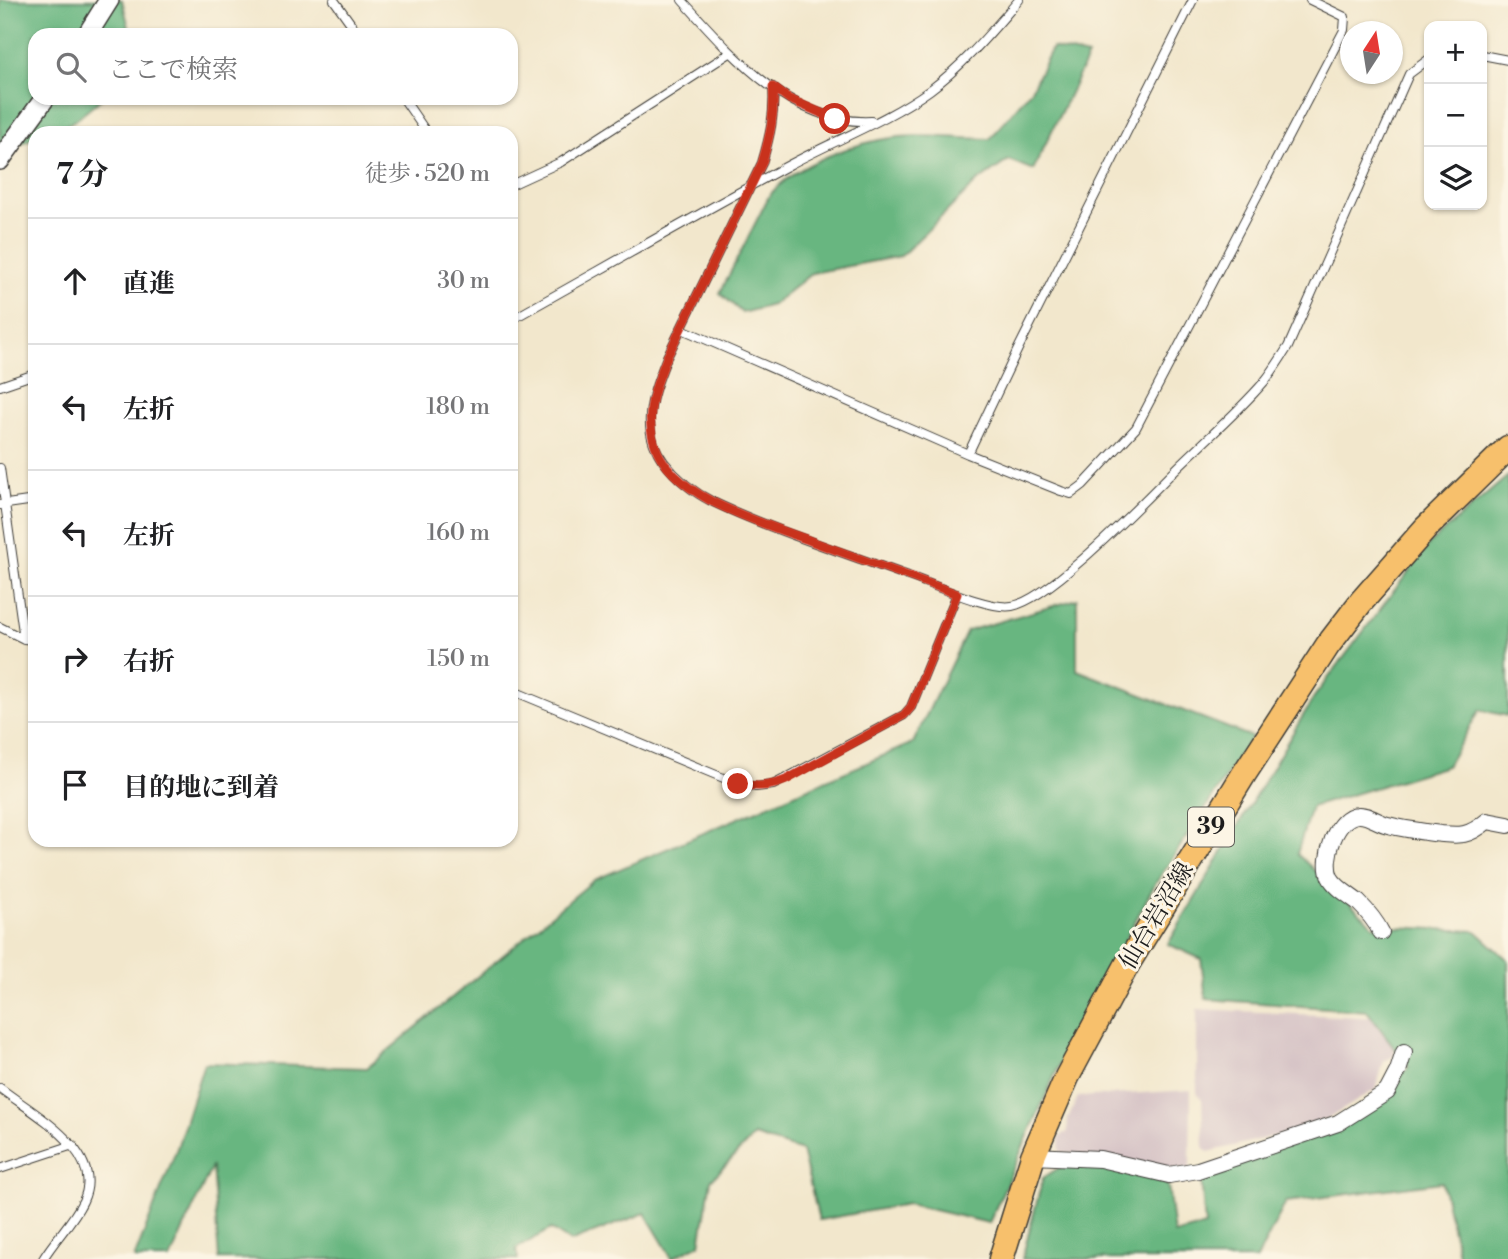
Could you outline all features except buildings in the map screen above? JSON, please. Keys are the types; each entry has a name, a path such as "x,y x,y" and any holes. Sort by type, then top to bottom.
{"main road":[{"name":"仙台岩沼線","path":"1001,1259 1033,1156 1067,1077 1128,963 1298,688 1328,645 1392,565 1508,448"}],"street":[{"path":"90,28 108,0"},
{"path":"0,160 40,105"},
{"path":"1381,932 1373,918 1331,880 1326,866 1328,849 1334,836 1349,817 1358,814 1387,825 1447,834 1476,830 1487,821 1508,825"},
{"path":"1033,1156 1100,1159 1169,1175 1198,1170 1338,1122 1387,1092 1404,1052"}],"lane":[{"path":"334,0 354,28"},
{"path":"682,0 730,53 789,99 835,119 877,121"},
{"path":"518,316 750,186 877,121 930,90 979,45 1019,0"},
{"path":"968,454 1193,0"},
{"path":"682,329 968,454 1071,494 1083,485 1136,428 1345,30 1345,17 1310,0"},
{"path":"518,182 561,162 730,53"},
{"path":"1487,56 1508,60"},
{"path":"773,87 771,135 762,163 667,357 649,406 650,428 655,447 682,482 711,501 783,531 957,594 1010,607 1028,602 1045,590 1115,528 1262,385 1288,347 1409,74 1424,63"},
{"path":"408,105 422,126"},
{"path":"0,386 28,376"},
{"path":"0,468 2,505 24,639"},
{"path":"2,505 28,501"},
{"path":"518,693 738,784 756,787 773,785 904,715 911,707 957,594"},
{"path":"0,627 28,639"},
{"path":"0,1088 73,1145 84,1163 89,1182 83,1200 43,1259"},
{"path":"0,1169 73,1145"}],"shaded area":[{"path":"1197,1009 1401,1019 1394,1056 1384,1061 1376,1089 1316,1126 1208,1152 1204,1149 1202,1099 1197,1094"},
{"path":"1191,1090 1190,1169 1168,1170 1060,1152 1059,1138 1067,1133 1068,1119 1078,1097"}],"green space":[{"path":"0,0 122,0 129,28 28,28 28,105 94,105 65,126 28,126 28,141 0,151"},
{"path":"1052,48 1088,56 1033,170 1009,160 977,182 901,256 812,273 772,305 742,313 720,293 769,196 781,184 828,156 882,140 921,136 990,139 1031,90"},
{"path":"1508,476 1508,716 1480,710 1447,766 1311,807 1297,854 1374,926 1476,931 1508,960 1508,1259 1459,1259 1442,1182 1286,1202 1257,1259 1022,1259 1043,1178 1071,1160 1126,1166 1168,1185 1174,1234 1205,1226 1201,1178 1340,1124 1409,1067 1367,1011 1206,999 1201,959 1168,944 1314,697 1431,542"},
{"path":"1077,599 1077,670 1252,737 1154,886 1066,1050 989,1223 908,1204 819,1220 802,1151 754,1136 711,1180 700,1244 672,1258 645,1213 570,1242 551,1229 516,1249 518,1259 219,1259 212,1166 170,1259 134,1259 177,1148 204,1063 367,1068 594,880 913,743 967,631"}],"route":[{"path":"738,784 756,787 786,780 904,715 911,707 957,594 783,531 711,501 682,482 664,462 655,447 650,428 649,406 667,357 762,163 771,135 773,87 789,99 835,119"}]}
